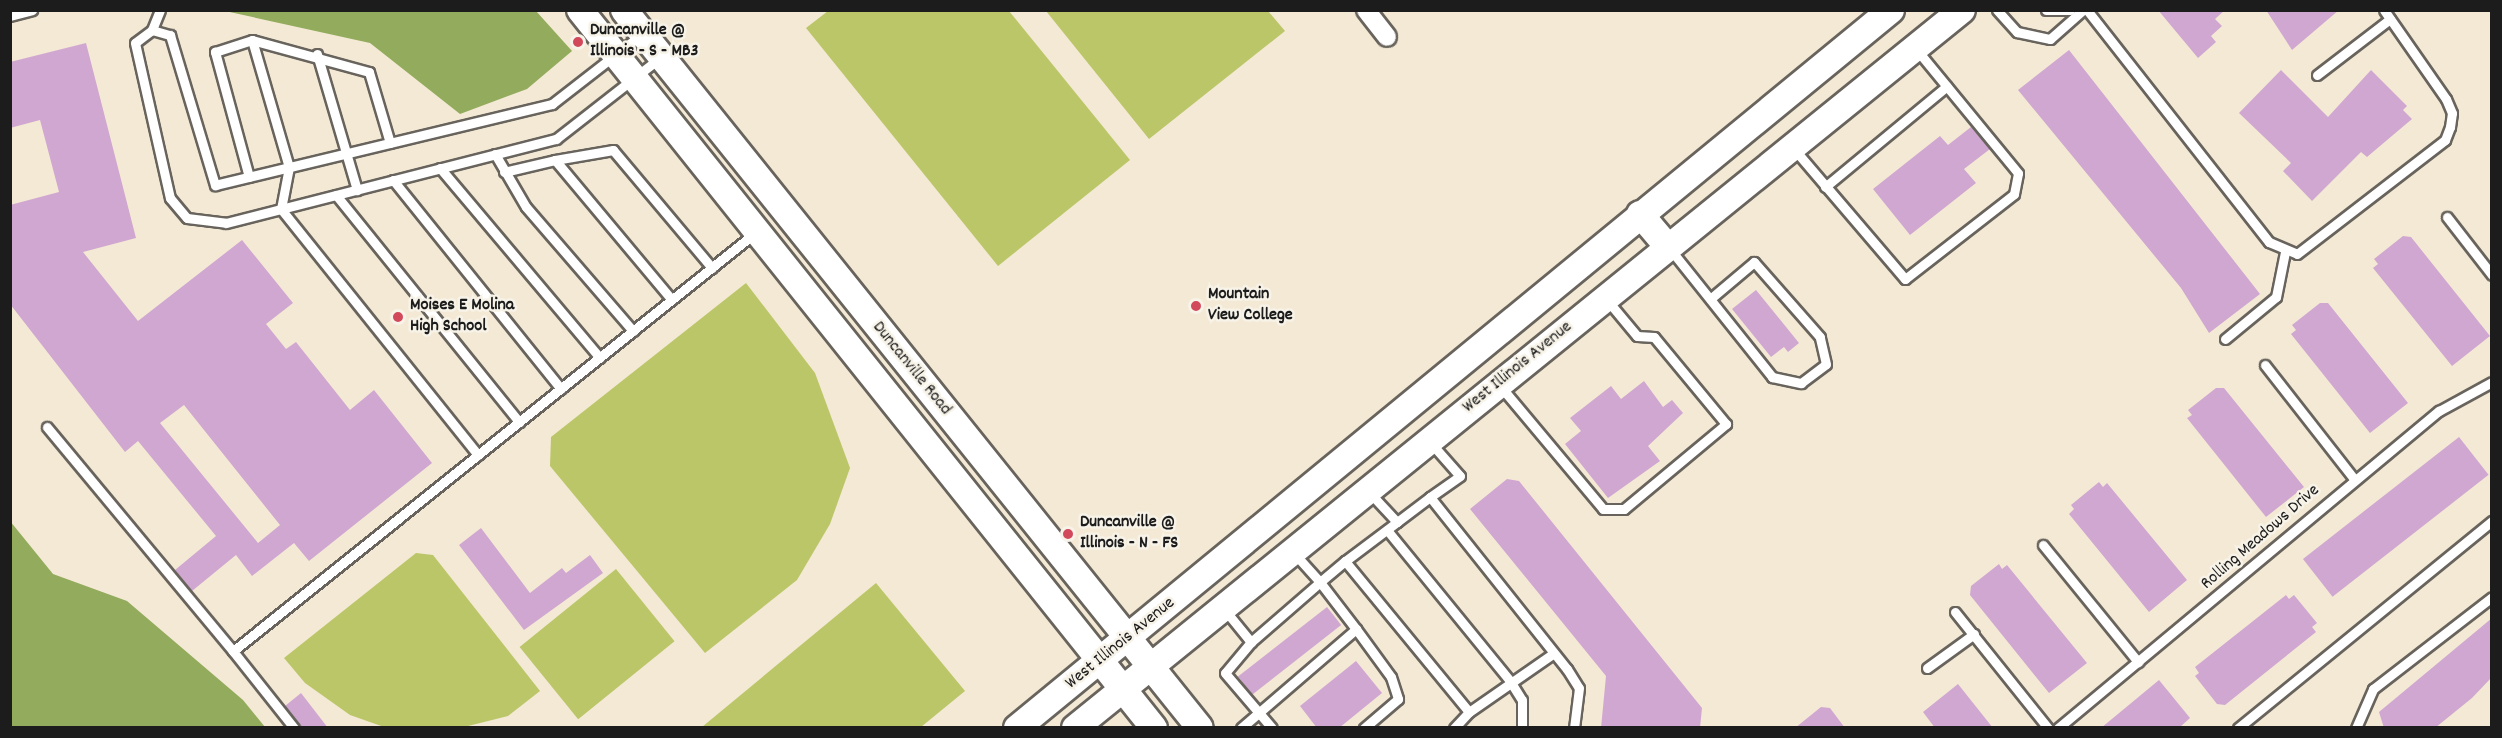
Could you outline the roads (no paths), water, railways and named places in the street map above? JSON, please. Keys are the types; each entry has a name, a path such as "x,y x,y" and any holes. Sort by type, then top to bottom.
{"main road":[{"name":"Duncanville Road","path":"580,10 1154,728"},
{"name":"Duncanville Road","path":"624,10 1200,728"},
{"name":"West Illinois Avenue","path":"1017,728 1405,413 1640,213 1891,10"},
{"name":"West Illinois Avenue","path":"1075,728 1962,10"},
{"path":"1640,213 1668,247"},
{"path":"1405,413 1428,441"}],"street":[{"path":"1366,10 1387,37"}],"lane":[{"path":"10,16 32,10"},
{"path":"160,10 152,30 135,44 170,198 187,218 226,223 556,139 661,57"},
{"path":"1997,10 2017,32 2050,39 2085,10 2269,242 2285,252 2297,254 2320,242 2445,140 2452,113 2384,10"},
{"path":"2046,10 2070,10"},
{"path":"2317,75 2390,19"},
{"path":"152,30 170,35 215,185 552,104 642,34"},
{"path":"249,177 215,52 252,40 317,54 369,72 390,143"},
{"path":"252,40 289,167 281,209 478,455"},
{"path":"1792,147 1905,279 2014,194 2018,173 1916,48"},
{"path":"317,54 348,153 357,190"},
{"path":"1826,187 1947,86"},
{"path":"504,172 613,150 712,268"},
{"path":"495,154 526,207 633,332"},
{"path":"555,160 672,300"},
{"path":"440,168 600,358"},
{"path":"393,180 561,389"},
{"path":"336,195 519,422"},
{"path":"2447,218 2492,275"},
{"path":"233,651 757,232"},
{"path":"1668,247 1772,377 1801,383 1826,364 1820,337 1754,262 1710,299"},
{"path":"2224,339 2276,297 2285,252"},
{"path":"1498,384 1603,509 1624,509 1726,424 1654,337 1637,336 1606,298"},
{"path":"2265,365 2355,480"},
{"name":"Rolling Meadows Drive","path":"2058,728 2439,411 2492,382"},
{"path":"47,428 233,651 294,728"},
{"path":"1272,728 1225,673 1251,642 1345,561 1460,476 1428,441"},
{"path":"1368,490 1397,522"},
{"path":"1430,498 1554,653 1579,688 1574,728"},
{"path":"2238,728 2492,521"},
{"path":"1387,530 1510,681 1522,700 1522,728"},
{"path":"2043,545 2138,662"},
{"path":"1292,551 1320,582 1391,677 1398,699 1364,728"},
{"path":"1345,561 1469,712"},
{"path":"2356,728 2373,689 2492,597"},
{"path":"1222,607 1251,642"},
{"path":"1955,612 2048,728"},
{"path":"1241,728 1356,629"},
{"path":"1927,668 1974,634"},
{"path":"1454,728 1469,712 1510,681 1554,653"}],"place":[{"name":"Duncanville @ Illinois - S - MB3","path":"578,42"},
{"name":"Mountain View College","path":"1196,306"},
{"name":"Moises E Molina High School","path":"398,317"},
{"name":"Duncanville @ Illinois - N - FS","path":"1068,534"}]}
